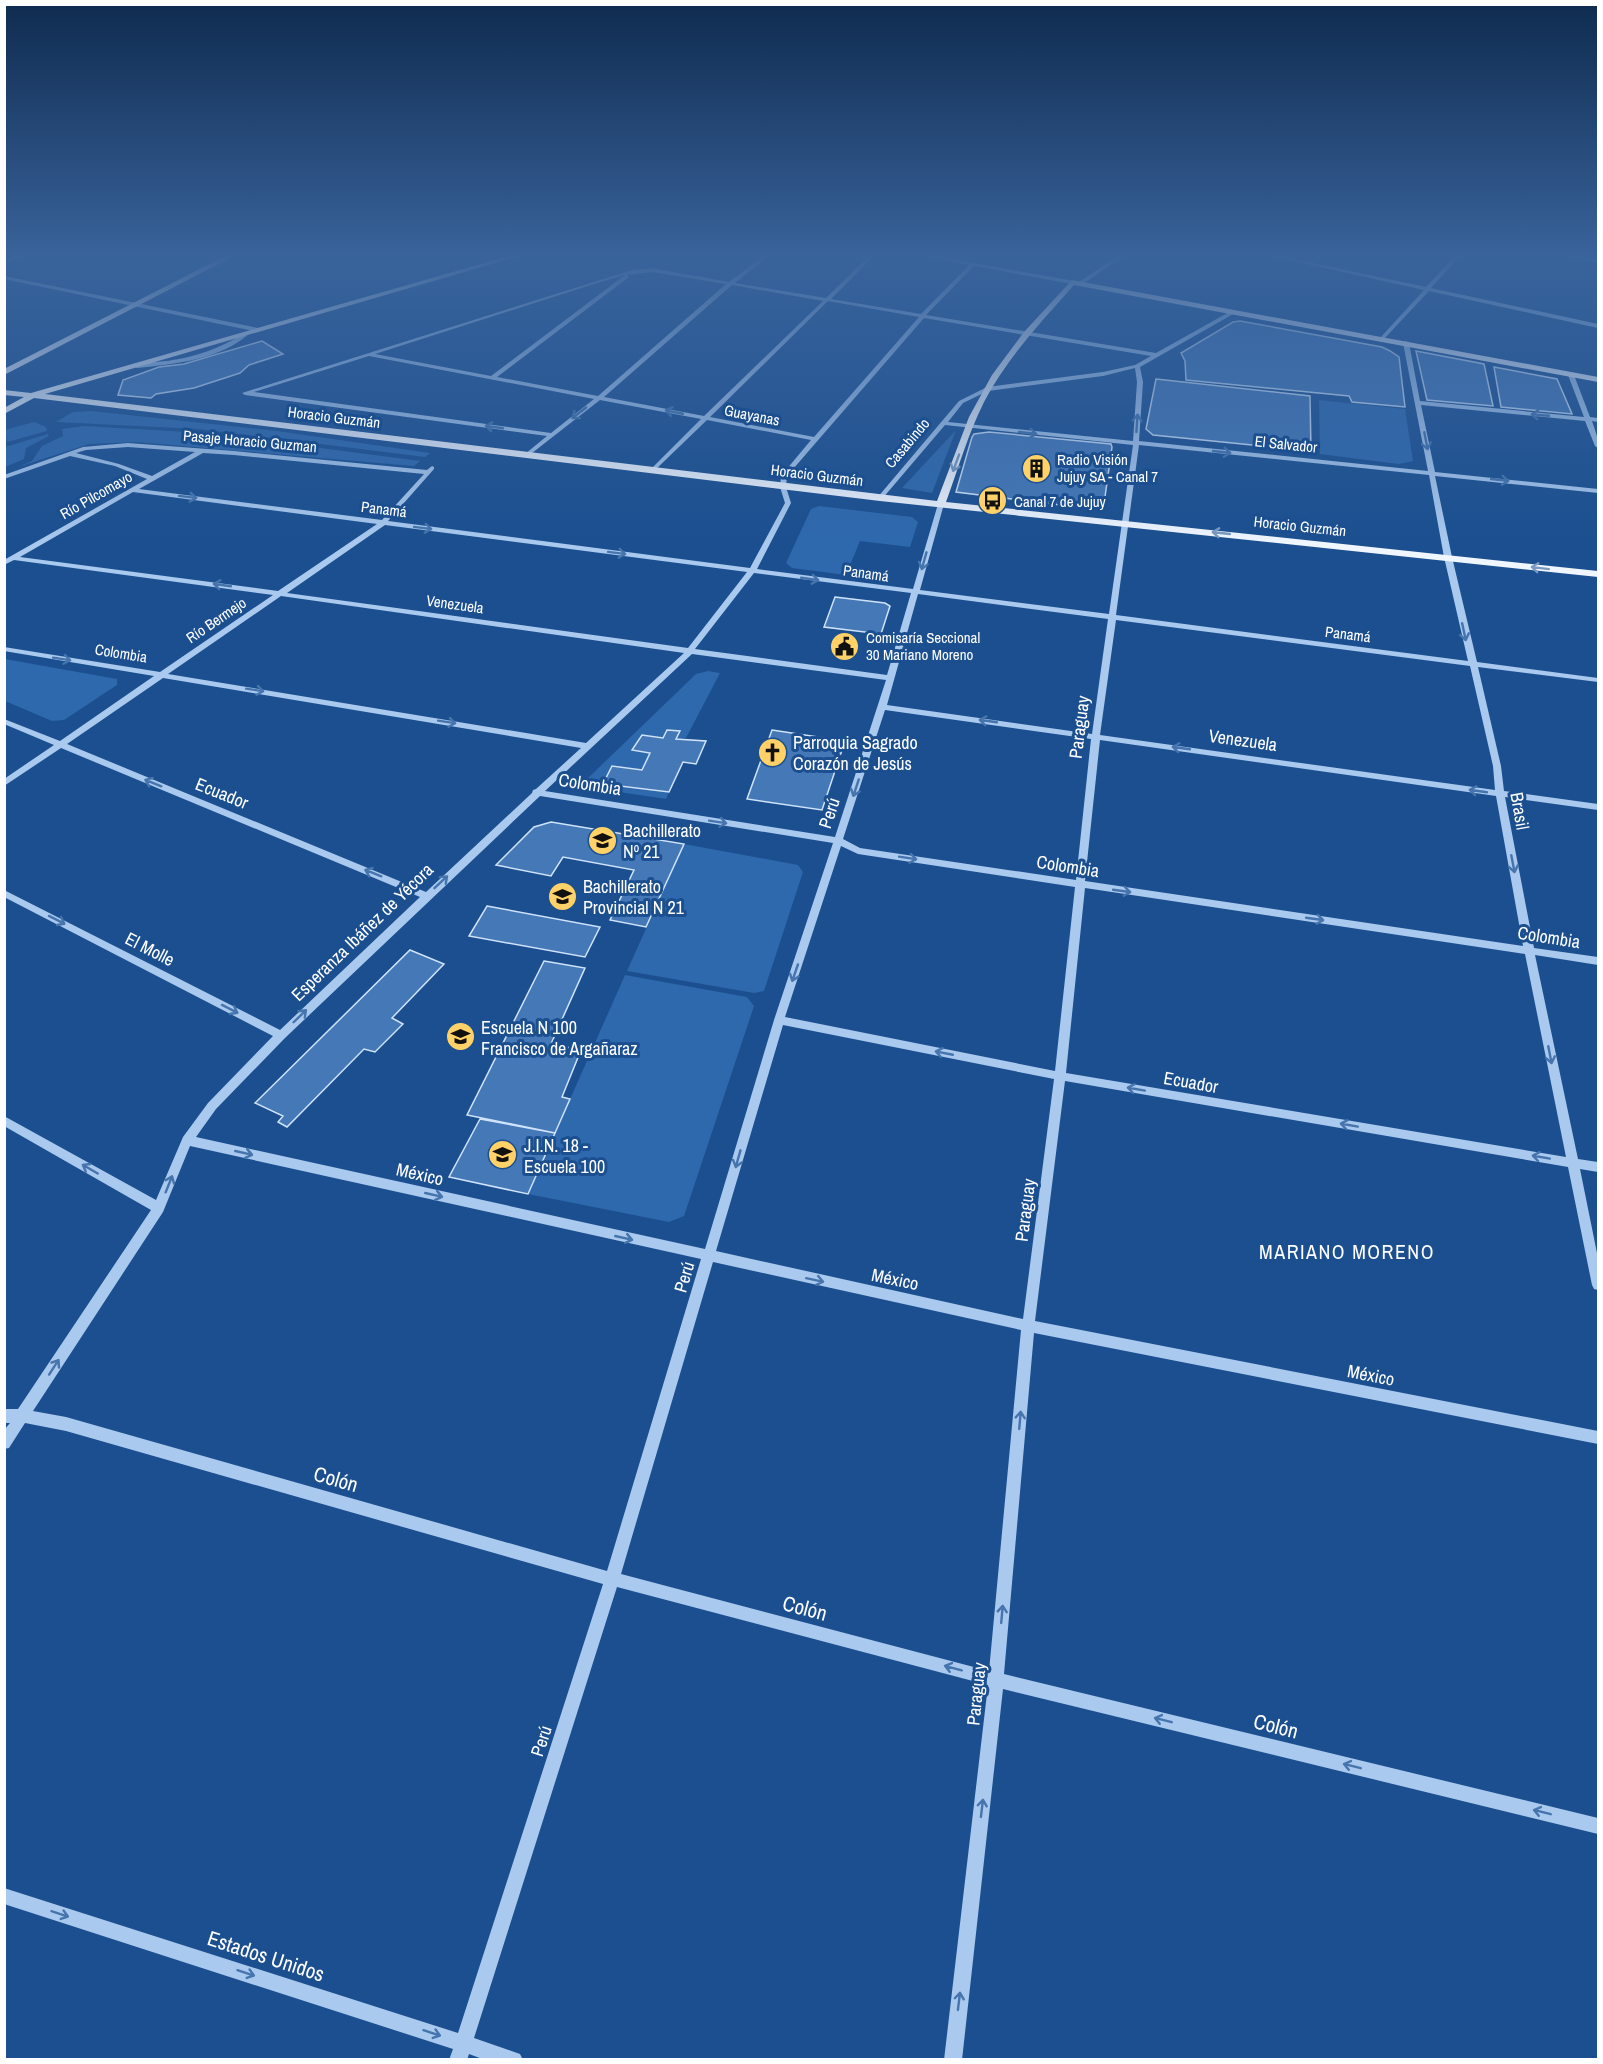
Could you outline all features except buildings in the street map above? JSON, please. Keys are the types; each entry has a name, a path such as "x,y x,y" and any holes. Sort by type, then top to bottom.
{"main road":[{"path":"4,373 47,350"},
{"path":"4,412 33,396 190,350"},
{"name":"Casabindo","path":"941,504 970,427 987,390 1015,350"},
{"path":"1444,350 1599,380"},
{"path":"70,401 66,397 67,393 95,378"},
{"name":"Horacio Guzmán","path":"4,392 783,487 1599,574"}],"street":[{"path":"380,350 245,393 552,435"},
{"path":"494,377 529,350"},
{"path":"527,455 600,397 654,350"},
{"path":"653,470 774,350"},
{"path":"783,487 784,476 892,350"},
{"path":"1133,350 1156,354"},
{"path":"987,390 1103,374 1137,366 1163,350"},
{"name":"Brasil","path":"1407,350 1448,557 1471,663 1497,766 1500,794 1529,950 1599,1285"},
{"name":"Guayanas","path":"368,354 814,439"},
{"name":"Paraguay","path":"953,2060 996,1680 1029,1326 1060,1076 1096,735 1136,443 1140,381 1137,366"},
{"path":"1571,375 1599,446"},
{"name":"Casabindo","path":"880,498 961,402 987,390"},
{"path":"1418,403 1599,420"},
{"name":"El Salvador","path":"943,423 1599,491"},
{"name":"Pasaje Horacio Guzman","path":"4,477 85,448 128,445 430,470"},
{"name":"Río Pilcomayo","path":"4,563 201,451"},
{"path":"70,453 117,465 151,478"},
{"name":"Río Bermejo","path":"4,783 383,523 430,470"},
{"name":"Esperanza Ibáñez de Yécora","path":"4,1443 159,1208 187,1140 212,1106 281,1035 536,792 689,652 752,571 788,504 783,487"},
{"name":"Panamá","path":"130,490 1599,680"},
{"name":"Perú","path":"461,2051 612,1579 779,1020 882,706 941,504"},
{"name":"Venezuela","path":"15,558 890,678"},
{"name":"Colombia","path":"4,649 587,746"},
{"name":"Venezuela","path":"882,706 1599,807"},
{"name":"Ecuador","path":"4,721 427,896"},
{"name":"Colombia","path":"536,792 839,841 858,851 1599,961"},
{"name":"El Molle","path":"4,894 281,1035"},
{"name":"Ecuador","path":"779,1020 1060,1076 1599,1167"},
{"path":"4,1120 159,1208"},
{"name":"México","path":"187,1140 1029,1326 1599,1438"},
{"name":"Colón","path":"4,1416 22,1416 66,1424 612,1579 996,1680 1599,1826"},
{"name":"Estados Unidos","path":"4,1896 461,2051 514,2060"}],"shaded area":[{"path":"1319,400 1405,409 1413,461 1399,464 1320,454"},
{"path":"91,411 277,431 430,453 425,457 199,429 56,422 73,412"},
{"path":"34,422 46,427 47,431 7,442 5,430"},
{"path":"84,426 206,433 420,461 414,466 136,442 89,444 18,467 32,461 42,446 63,436 62,429"},
{"path":"956,430 932,493 902,488"},
{"path":"48,434 49,436 26,448 24,459 5,467 5,447"},
{"path":"819,506 912,517 918,522 910,547 860,541 846,575 792,568 786,563 811,509"},
{"path":"5,659 117,679 117,685 64,720 52,721 5,701"},
{"path":"708,671 720,673 686,738 676,739 680,731 667,730 663,738 642,735 632,750 650,753 642,770 612,766 603,783 669,792 666,799 592,788 587,779 696,674"},
{"path":"684,844 798,865 803,872 764,991 754,993 627,971"},
{"path":"625,975 747,997 754,1006 684,1216 669,1222 528,1194"}],"place":[{"name":"Radio Visión Jujuy SA - Canal 7","path":"1036,468"},
{"name":"Canal 7 de Jujuy","path":"993,501"},
{"name":"Comisaría Seccional 30 Mariano Moreno","path":"845,646"},
{"name":"Parroquia Sagrado Corazón de Jesús","path":"772,752"},
{"name":"Bachillerato Nº 21","path":"602,840"},
{"name":"Bachillerato Provincial N 21","path":"562,896"},
{"name":"Escuela N 100 Francisco de Argañaraz","path":"460,1037"},
{"name":"J.I.N. 18 - Escuela 100","path":"503,1155"}],"district":[{"name":"MARIANO MORENO","path":"1347,1251"}]}
